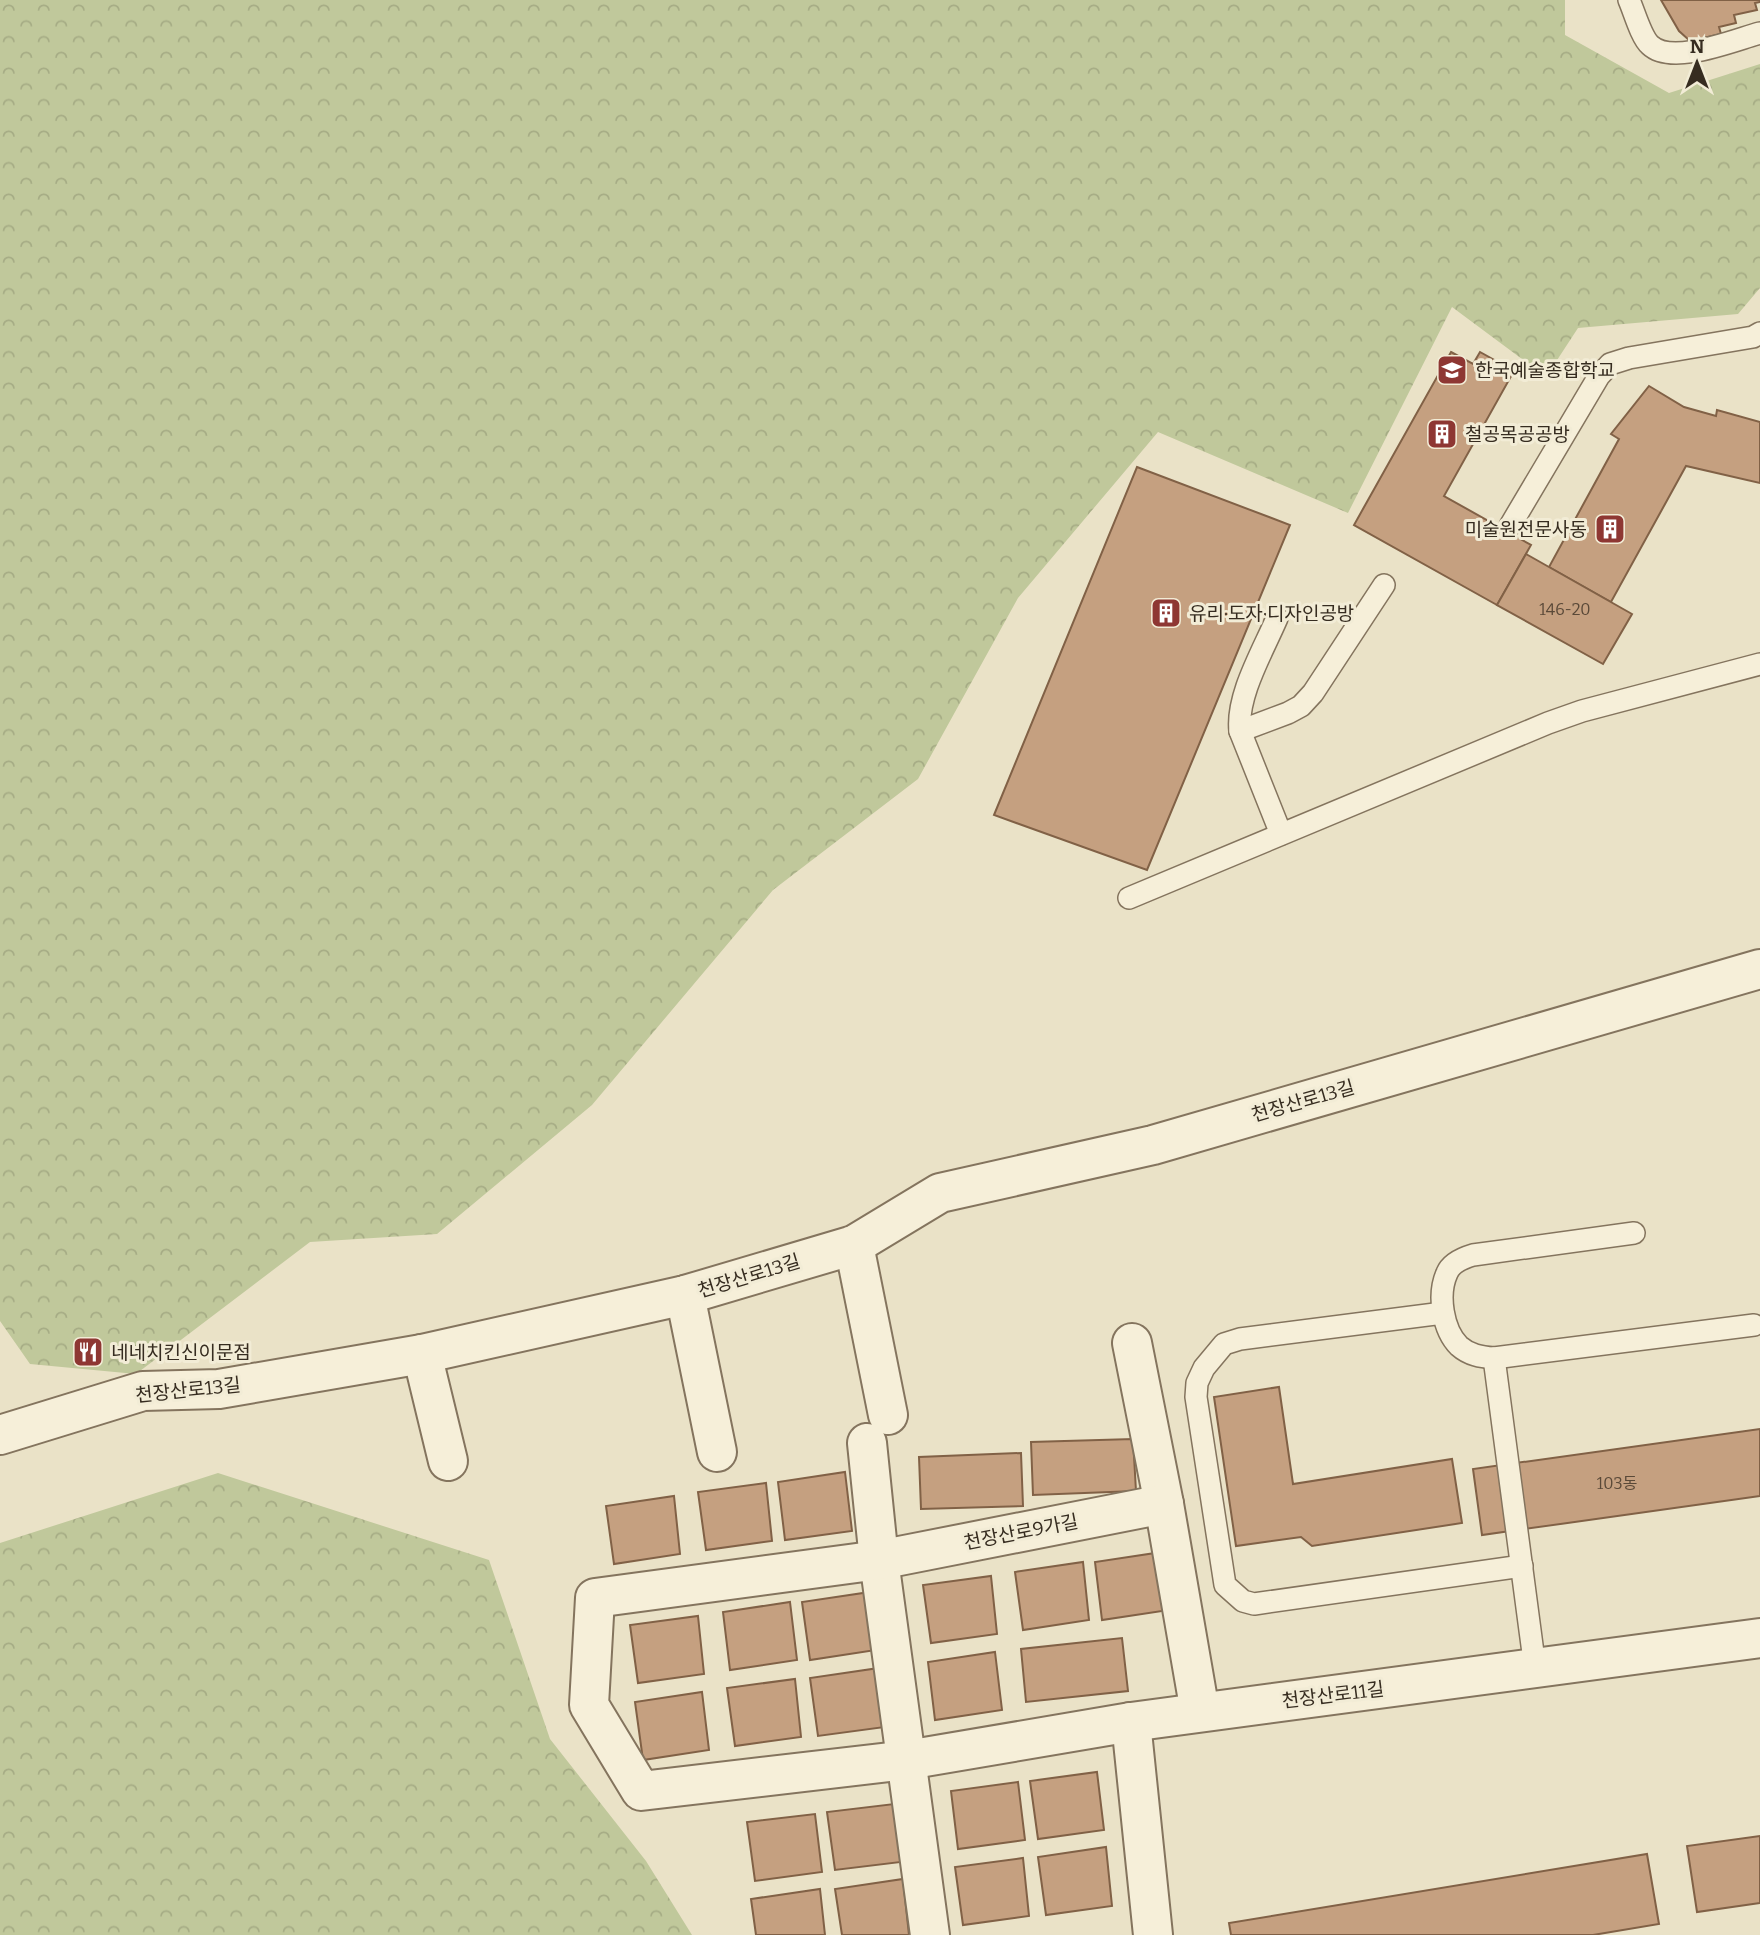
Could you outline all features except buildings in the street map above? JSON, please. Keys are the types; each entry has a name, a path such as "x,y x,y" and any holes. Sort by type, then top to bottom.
{"street":[{"name":"천장산로13길","path":"0,1435 143,1391 219,1389 422,1354 685,1296 854,1245 940,1194 1153,1145 1760,969"},
{"path":"854,1245 877,1429 879,1560 930,1935"},
{"name":"천장산로13길","path":"685,1296 717,1452"},
{"path":"1132,1343 1164,1504 1200,1712"},
{"path":"422,1354 448,1461"},
{"name":"천장산로9가길","path":"907,1760 641,1791 589,1705 595,1598 879,1560 1164,1504"},
{"name":"천장산로11길","path":"907,1760 1200,1712 1760,1639"},
{"path":"1131,1722 1150,1935"}],"lane":[{"path":"1629,0 1648,44 1670,54 1688,53 1760,33"},
{"path":"1510,526 1599,376 1610,365 1629,358 1758,340"},
{"path":"1240,731 1301,706 1313,693 1384,585"},
{"path":"1277,618 1241,700 1238,718 1240,731 1281,834"},
{"path":"1129,898 1548,723 1582,711 1760,664"},
{"path":"1634,1233 1473,1255 1459,1260 1447,1272 1443,1291 1443,1313 1447,1331 1460,1348 1476,1356 1494,1358 1754,1325"},
{"path":"1443,1313 1240,1339 1224,1344 1204,1368 1197,1383 1196,1398 1225,1585 1243,1601 1254,1604 1522,1566"},
{"path":"1494,1358 1535,1668"}],"green space":[{"path":"0,0 1565,0 1565,35 1669,93 1760,64 1760,288 1738,314 1578,328 1546,377 1452,307 1348,513 1158,432 1018,598 918,779 773,890 592,1105 437,1234 310,1242 136,1374 30,1364 0,1321"},
{"path":"218,1473 489,1560 550,1739 646,1861 692,1935 0,1935 0,1543"}],"place":[{"name":"한국예술종합학교","path":"1452,370"},
{"name":"철공목공공방","path":"1442,434"},
{"name":"미술원전문사동","path":"1610,529"},
{"name":"유리·도자·디자인공방","path":"1166,613"},
{"name":"네네치킨신이문점","path":"88,1352"}]}
